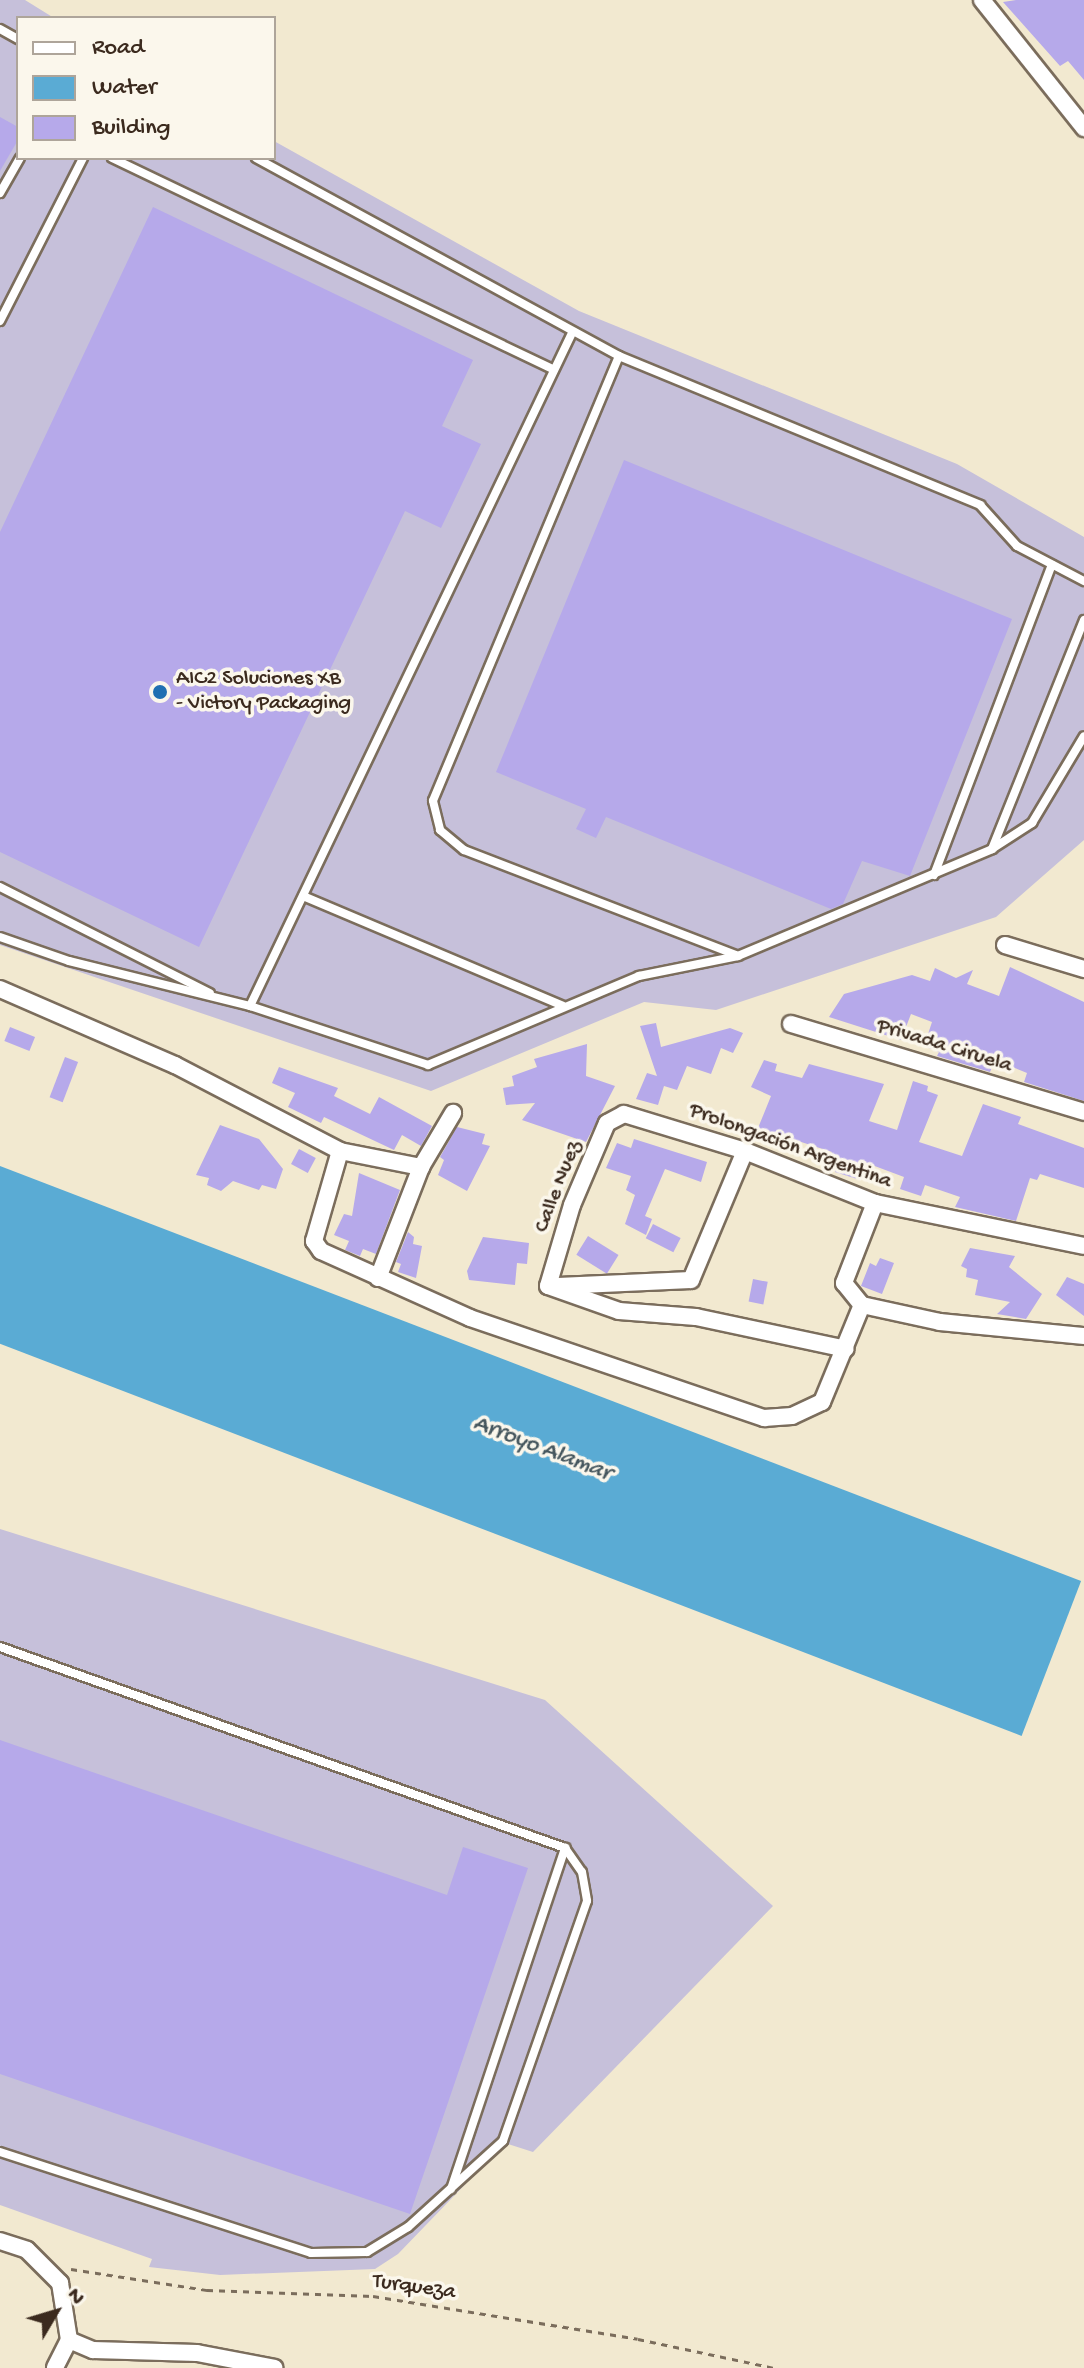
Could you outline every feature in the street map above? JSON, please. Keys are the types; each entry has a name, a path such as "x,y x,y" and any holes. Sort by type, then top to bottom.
{"street":[{"path":"982,0 1084,128"},
{"path":"1005,945 1084,969"},
{"path":"0,989 175,1065 340,1151 421,1167"},
{"name":"Privada Ciruela","path":"791,1024 1084,1112"},
{"path":"378,1278 421,1167 453,1113"},
{"name":"Prolongación Argentina","path":"624,1114 745,1151 875,1203 1084,1246"},
{"name":"Calle Nuez","path":"548,1286 572,1205 607,1123 624,1114"},
{"path":"340,1151 314,1241 321,1251 470,1318 764,1418 792,1416 822,1402 862,1305"},
{"path":"548,1286 682,1284 697,1273 745,1151"},
{"path":"875,1203 844,1283 847,1291 862,1305 940,1322 1084,1336"},
{"path":"548,1286 619,1311 696,1317 846,1349"},
{"path":"0,2241 27,2250 60,2283 69,2340 55,2368"},
{"path":"69,2340 93,2350 197,2353 275,2368"}],"lane":[{"path":"0,193 19,160"},
{"path":"0,321 82,160"},
{"path":"116,160 554,370"},
{"path":"260,160 619,356 980,505 1017,546 1084,581"},
{"path":"250,1006 572,333"},
{"path":"619,356 433,801 440,830 464,850 738,956"},
{"path":"934,875 1052,565"},
{"path":"992,849 1084,620"},
{"path":"0,937 69,961 250,1006 428,1065 639,976 738,956 992,849 1032,823 1084,736"},
{"path":"0,887 224,1000"},
{"path":"303,896 563,1006"},
{"path":"0,1647 565,1848 582,1872 587,1901 503,2141 408,2227 367,2252 311,2253 0,2152"},
{"path":"450,2191 565,1848"}],"path":[{"name":"Turqueza","path":"45,2265 207,2290 373,2296 638,2339 775,2368"}],"shaded area":[{"path":"0,0 25,0 51,16 16,16 16,160 276,160 276,142 579,311 957,464 1084,537 1084,840 996,917 716,1010 644,1002 431,1091 0,945"},
{"path":"0,1529 545,1700 773,1906 533,2152 505,2143 398,2254 375,2269 220,2275 149,2267 152,2259 0,2205"}],"water":[{"name":"Arroyo Alamar","path":"0,1166 1081,1581 1022,1736 0,1344"}],"building":[{"path":"1084,0 1084,80 1068,61 1060,66 1003,2"},
{"path":"0,117 16,126 16,143 0,171"},
{"name":"AIC2 Soluciones XB - Victory Packaging","path":"153,207 473,360 442,426 481,444 441,528 405,511 199,947 0,852 0,532"},
{"path":"624,460 1012,619 910,876 862,861 843,904 831,909 606,817 596,838 576,829 586,809 496,772"},
{"path":"1010,967 1084,1002 1084,1101 1024,1082 1027,1073 995,1060 990,1072 937,1056 939,1052 924,1046 932,1022 911,1014 901,1040 829,1017 844,994 912,975 930,981 935,968 956,978 973,970 967,984 999,996"},
{"path":"656,1023 661,1047 730,1028 743,1033 733,1053 721,1048 711,1074 687,1066 677,1090 664,1086 658,1105 636,1099 647,1073 657,1076 640,1026"},
{"path":"10,1027 35,1037 29,1051 4,1041"},
{"path":"587,1044 586,1076 615,1086 586,1142 522,1120 535,1103 506,1105 503,1088 514,1086 512,1076 537,1067 534,1059"},
{"path":"65,1057 78,1062 63,1102 50,1097"},
{"path":"764,1060 777,1064 775,1071 802,1078 809,1064 884,1084 869,1121 897,1130 913,1081 928,1086 927,1091 938,1095 919,1142 962,1156 983,1104 1021,1117 1018,1124 1084,1148 1084,1188 1040,1174 1037,1180 1030,1178 1016,1221 955,1207 960,1197 925,1185 921,1196 900,1189 904,1177 864,1162 857,1179 835,1172 839,1163 829,1158 832,1152 758,1128 771,1096 751,1087"},
{"path":"279,1067 338,1088 334,1096 370,1114 379,1097 432,1126 421,1146 402,1135 394,1150 324,1117 321,1123 288,1107 295,1093 272,1083"},
{"path":"220,1125 259,1139 283,1169 276,1189 262,1185 259,1190 233,1181 221,1191 207,1185 209,1178 196,1175"},
{"path":"457,1127 485,1134 482,1144 490,1146 467,1191 438,1175 444,1160 440,1157"},
{"path":"634,1139 707,1162 701,1182 665,1169 645,1216 652,1219 646,1235 625,1224 635,1195 626,1190 631,1176 606,1168 617,1143 631,1148"},
{"path":"299,1149 316,1158 308,1173 291,1164"},
{"path":"359,1173 400,1190 376,1254 363,1249 360,1256 345,1250 349,1241 334,1235 344,1214 352,1216"},
{"path":"653,1224 681,1238 673,1252 646,1238"},
{"path":"408,1232 414,1237 413,1244 422,1246 416,1278 398,1272 401,1264 396,1262"},
{"path":"588,1236 619,1255 607,1274 576,1255"},
{"path":"483,1237 529,1243 527,1264 517,1263 515,1285 469,1280 467,1271"},
{"path":"970,1248 1015,1256 1009,1267 1042,1294 1026,1319 997,1314 1010,1302 975,1295 978,1280 966,1277 967,1269 961,1266"},
{"path":"880,1258 894,1263 882,1294 861,1286 870,1263 876,1266"},
{"path":"1067,1277 1084,1284 1084,1316 1056,1295"},
{"path":"753,1279 768,1282 763,1304 749,1302"},
{"path":"0,1740 447,1895 463,1847 528,1868 410,2214 0,2074"}],"place":[{"name":"AIC2 Soluciones XB - Victory Packaging","path":"160,692"}]}
